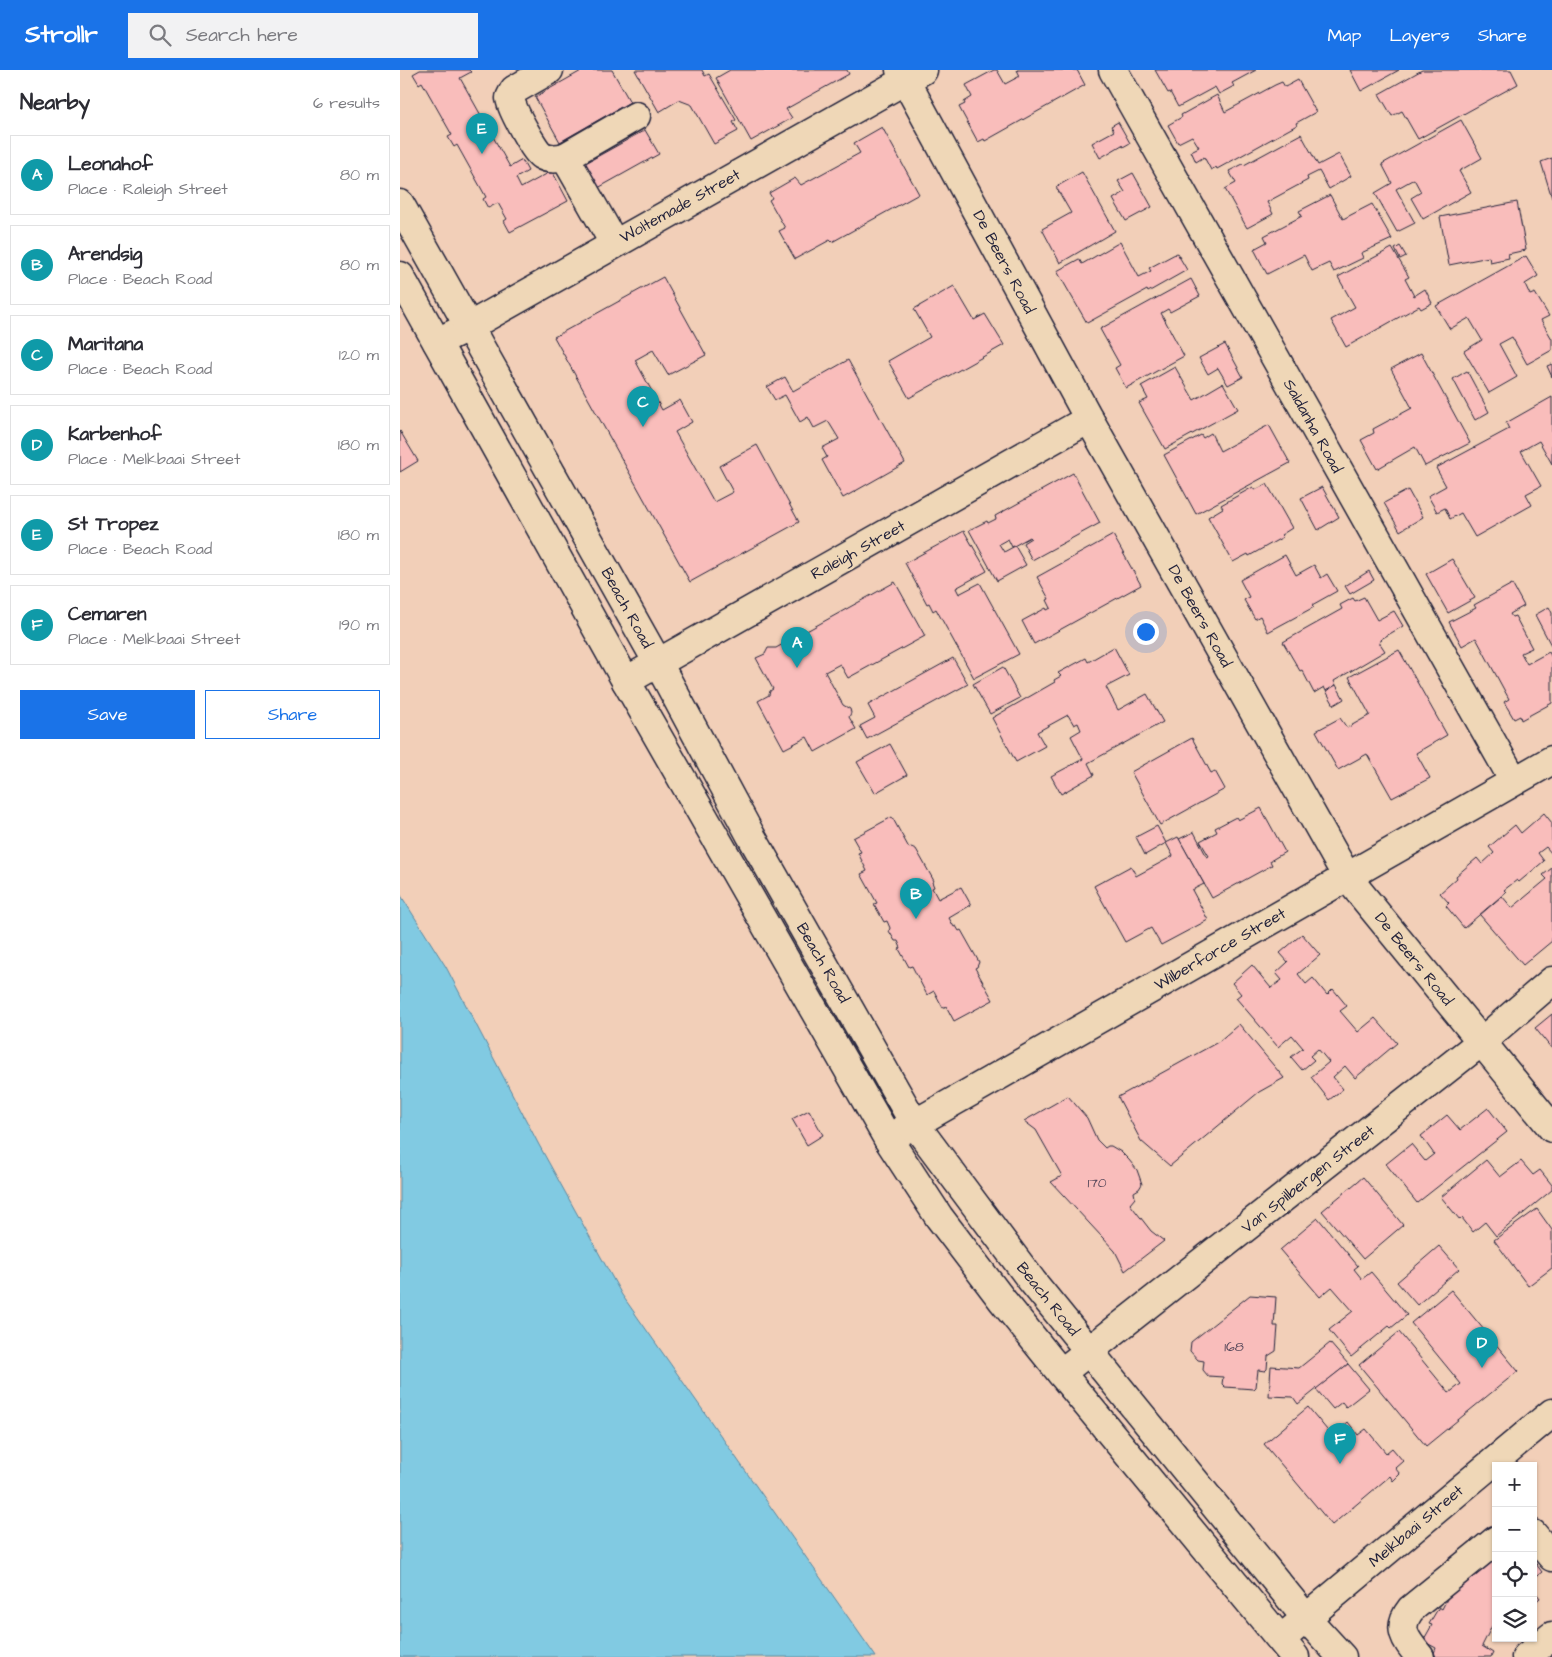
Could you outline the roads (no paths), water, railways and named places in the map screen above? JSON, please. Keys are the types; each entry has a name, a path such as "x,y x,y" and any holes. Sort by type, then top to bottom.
{"street":[{"path":"549,70 514,90 512,94 511,102 538,153 548,158 565,157 636,116"},
{"name":"Saldanha Road","path":"1113,70 1514,781"},
{"name":"Woltemade Street","path":"437,342 470,326 910,73"},
{"name":"De Beers Road","path":"910,73 1090,419 1347,877 1552,1128"},
{"path":"565,157 614,243"},
{"name":"Beach Road","path":"400,204 658,663 750,834 914,1123 1032,1281 1306,1618 1342,1657"},
{"name":"Beach Road","path":"400,276 626,682 888,1139 939,1217 1060,1373 1288,1648"},
{"name":"Raleigh Street","path":"626,682 1090,419"},
{"name":"Wilberforce Street","path":"888,1139 1552,760"},
{"name":"Van Spilbergen Street","path":"1060,1373 1481,1042 1552,981"},
{"name":"Melkbaai Street","path":"1288,1648 1306,1618 1489,1480 1552,1413"},
{"path":"1537,1539 1552,1557"},
{"path":"1420,1657 1406,1640 1403,1631 1403,1621 1406,1615 1492,1543"},
{"path":"1526,1657 1552,1636"}],"water":[{"path":"400,894 446,967 539,1145 622,1295 876,1657 400,1657"}],"place":[{"name":"St Tropez","path":"482,154"},
{"name":"Maritana","path":"643,427"},
{"name":"Leonahof","path":"797,668"},
{"name":"Arendsig","path":"916,919"},
{"name":"Karbenhof","path":"1482,1368"},
{"name":"Cemaren","path":"1340,1464"}]}
